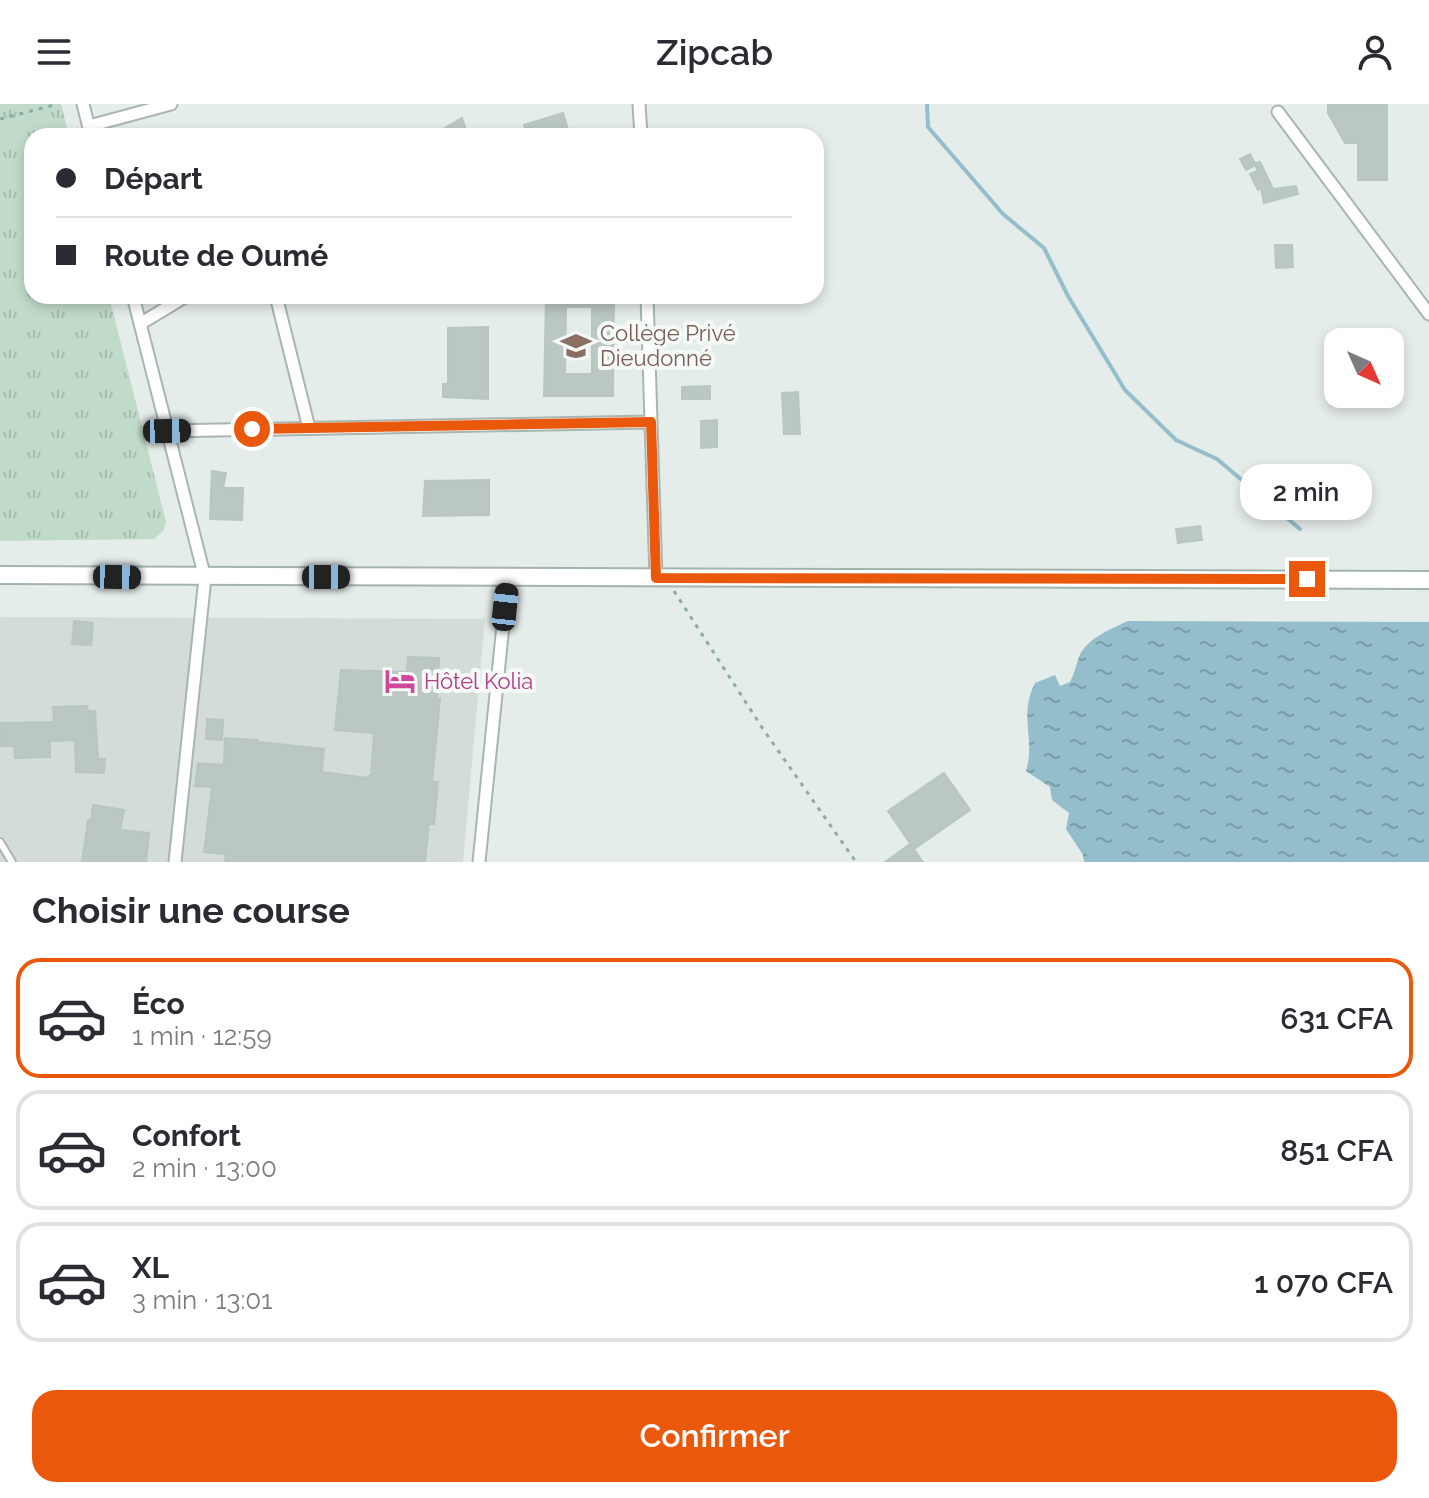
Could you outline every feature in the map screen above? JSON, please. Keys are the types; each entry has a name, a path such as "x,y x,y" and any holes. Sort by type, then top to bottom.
{"main road":[{"path":"0,575 1429,580"}],"street":[{"path":"83,104 89,128"},
{"path":"99,128 171,104"},
{"path":"639,104 640,128"},
{"path":"1278,112 1429,314"},
{"path":"135,304 205,578 175,862"},
{"path":"140,324 173,304"},
{"path":"278,304 309,428"},
{"path":"647,304 661,578"},
{"path":"167,431 651,422"},
{"path":"479,862 508,576"}],"lane":[{"path":"0,842 12,862"}],"path":[{"path":"0,119 58,104"},
{"path":"661,578 856,862"}],"shaded area":[{"path":"0,617 485,619 463,862 0,862"}],"green space":[{"path":"0,104 61,104 67,128 24,128 24,304 111,304 166,522 163,531 154,539 0,541"}],"water":[{"path":"1128,621 1429,622 1429,862 1084,862 1083,855 1066,829 1069,813 1052,800 1050,787 1026,771 1030,695 1035,683 1055,675 1060,686 1070,682 1079,657 1088,644"}],"building":[{"path":"1328,104 1387,104 1387,180 1358,180 1358,143 1345,143 1328,113"},
{"path":"563,113 568,128 525,128 524,125"},
{"path":"462,118 465,128 445,128"},
{"path":"1250,154 1256,165 1246,170 1240,159"},
{"path":"1260,162 1273,189 1296,186 1298,194 1264,203 1261,188 1258,190 1250,174 1257,171 1256,163"},
{"path":"1275,245 1292,245 1293,267 1276,268"},
{"path":"546,304 614,304 613,396 544,396","holes":["566,307 592,307 592,374 565,374"]},
{"path":"488,327 488,399 443,397 443,384 448,384 448,328"},
{"path":"710,386 710,399 682,399 682,387"},
{"path":"798,392 800,434 784,434 782,393"},
{"path":"717,420 717,447 701,448 701,421"},
{"path":"212,471 226,473 223,488 243,488 242,520 210,519"},
{"path":"489,480 489,515 423,516 425,481"},
{"path":"1200,526 1202,540 1178,543 1176,529"},
{"path":"74,621 93,623 91,645 72,644"},
{"path":"408,657 439,658 437,699 440,699 432,782 438,782 434,824 429,824 425,862 225,862 226,854 204,852 212,787 195,786 198,763 224,765 225,738 258,740 324,749 322,772 371,776 374,733 335,730 341,670 407,672"},
{"path":"87,706 88,711 95,711 98,759 105,759 104,773 76,772 75,740 50,741 50,757 15,758 14,746 0,746 0,723 54,722 53,707"},
{"path":"207,719 223,720 222,740 206,739"},
{"path":"944,773 970,810 914,849 888,811"},
{"path":"93,805 124,810 120,830 149,833 146,862 82,862"},
{"path":"910,844 923,862 885,862"}],"waterway":[{"path":"927,104 928,127 1003,214 1044,248 1068,296 1125,390 1176,440 1217,459 1300,529"}],"place":[{"name":"Collège Privé Dieudonné","path":"576,346"},
{"name":"Hôtel Kolia","path":"400,681"}],"route":[{"path":"252,429 651,422 656,578 1307,579"}]}
